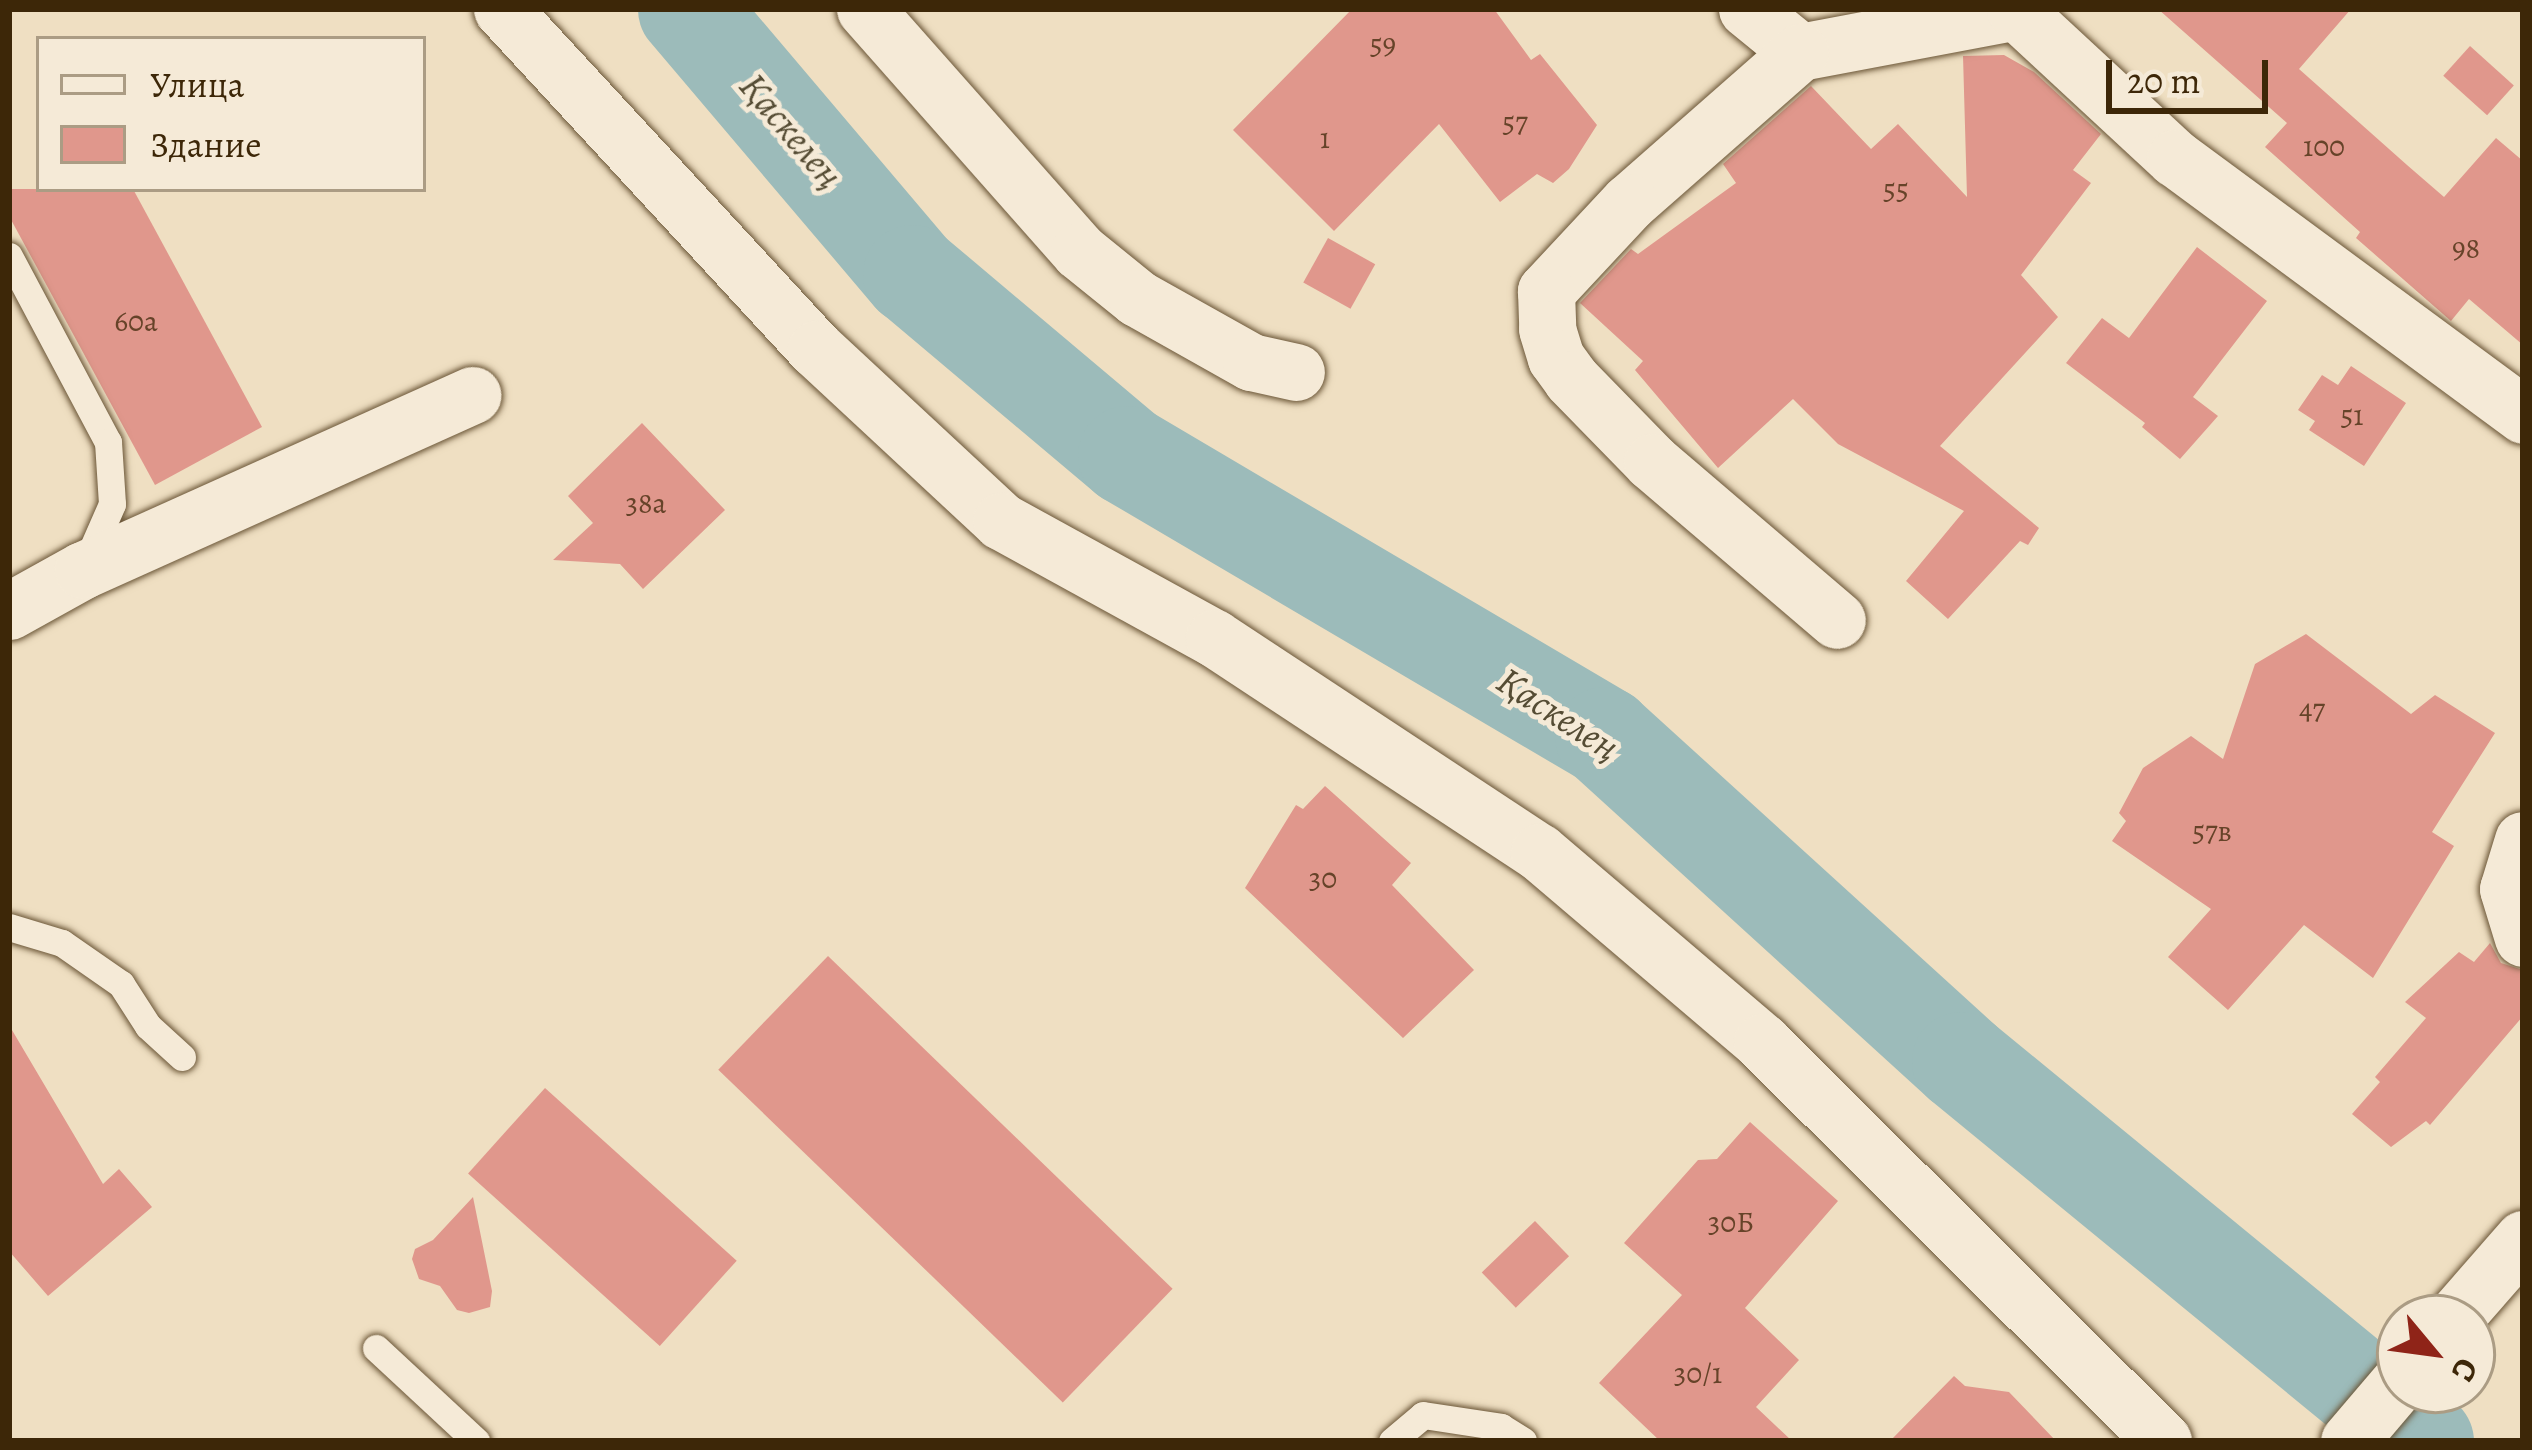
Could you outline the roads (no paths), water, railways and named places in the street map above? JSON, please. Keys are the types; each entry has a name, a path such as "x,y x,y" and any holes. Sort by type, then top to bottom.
{"street":[{"path":"502,9 816,349 1001,521 1214,638 1538,852 1762,1042 2163,1441"},
{"path":"865,9 1079,251 1137,298 1251,362 1296,372"},
{"path":"1747,9 1800,52"},
{"path":"1837,620 1652,462 1571,379 1556,358 1547,329 1546,290 1629,202 1800,52 2017,10 2175,158 2523,415"},
{"path":"9,611 83,570 473,394"},
{"path":"2523,840 2508,889 2523,938"},
{"path":"2475,1294 2523,1239"},
{"path":"2349,1441 2376,1409"}],"lane":[{"path":"9,256 108,442 112,504 83,570"},
{"path":"9,927 62,943 122,985 148,1026 182,1057"},
{"path":"376,1348 476,1441"},
{"path":"1391,1441 1424,1415 1501,1427 1523,1441"}],"waterway":[{"name":"Қаскелең","path":"687,9 912,274 1127,455 1604,736 1961,1061 2424,1441"}]}
